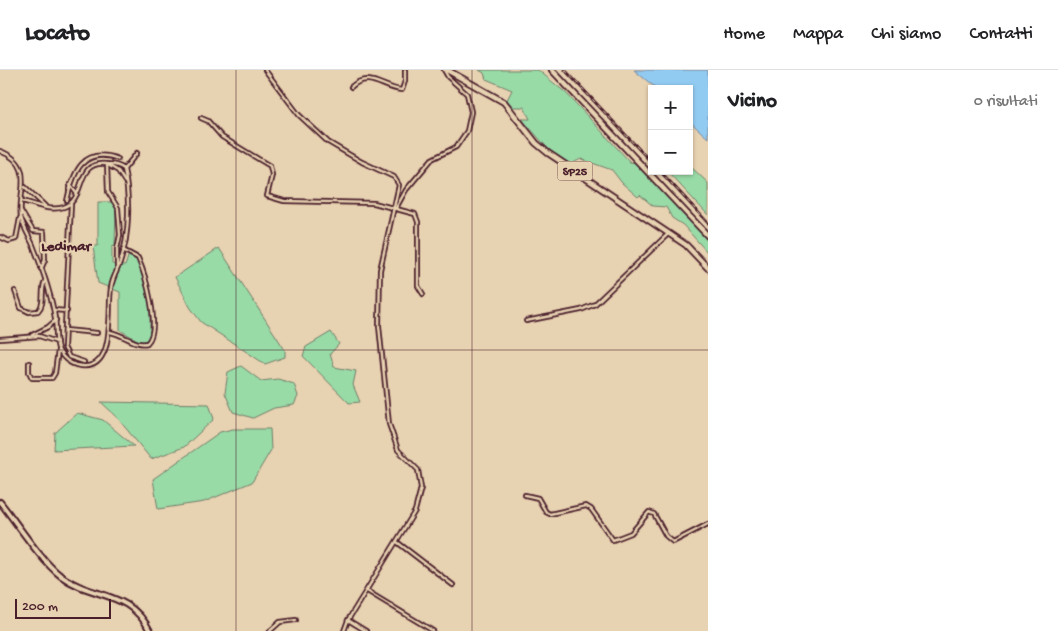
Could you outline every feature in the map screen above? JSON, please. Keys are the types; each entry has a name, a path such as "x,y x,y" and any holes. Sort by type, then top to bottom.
{"main road":[{"name":"SP25","path":"445,70 504,102 536,143 548,153 669,234 691,250 708,268"},
{"path":"552,70 708,236"}],"street":[{"path":"265,70 299,115 328,142 398,180 395,210"},
{"path":"351,87 359,79 370,78 402,90 405,81 405,70"},
{"path":"344,631 348,620 415,511 422,480 418,470 398,450 389,424 379,326 380,270 384,243 395,210 406,190 432,159 456,147 467,131 471,112 467,94 448,77 445,70"},
{"path":"201,118 208,121 227,140 270,166 272,175 267,196 284,201 374,203 395,210 410,212 417,218 418,286 423,294"},
{"path":"0,152 17,164 22,172 25,187 16,239 9,241 0,237"},
{"path":"58,349 61,355 72,364 85,366 92,364 103,354 110,332 110,291 123,250 128,199 124,169 137,153"},
{"path":"67,201 70,185 76,171 85,161 102,156 118,159"},
{"path":"84,362 74,360 65,352 71,204 86,170 94,165 107,164 124,169"},
{"path":"107,164 118,171 126,183"},
{"path":"107,164 108,192 118,208 120,234 117,249 118,268"},
{"path":"70,185 77,194"},
{"path":"25,187 48,208"},
{"path":"22,201 48,208 60,208 71,204"},
{"path":"21,211 33,231 44,232 45,260 41,269"},
{"path":"21,216 54,310 58,349 55,373 52,378 32,378 29,372 29,363"},
{"path":"526,321 581,310 595,304 669,234"},
{"path":"110,332 123,334 140,344 147,343 151,337 151,296 138,258 123,250"},
{"path":"15,291 21,308 29,312 38,311 42,305 42,288 45,281"},
{"path":"54,310 67,311"},
{"path":"30,336 48,327 56,320"},
{"path":"65,330 97,333"},
{"path":"0,340 30,336 48,338 57,342"},
{"path":"525,495 538,498 546,512 550,514 586,506 591,509 613,540 631,532 649,512 654,514 666,536 673,542 708,524"},
{"path":"0,502 55,570 73,583 121,600 139,614 150,631"},
{"path":"397,542 453,585"},
{"path":"367,591 433,631"},
{"path":"270,631 280,622 296,620"},
{"path":"348,620 366,631"}],"green space":[{"path":"479,70 538,70 566,93 630,162 636,163 708,240 708,253 683,225 672,218 666,207 653,206 640,195 638,197 622,183 612,170 581,159 569,165 550,151 522,119 530,119 524,107 513,107 507,100 512,90 486,79 484,73"},
{"path":"693,169 708,183 708,215 671,175 693,175"},
{"path":"98,202 113,202 116,207 115,246 112,247 112,264 125,266 129,254 136,257 141,267 147,287 150,316 150,337 147,341 139,341 120,330 120,292 98,283 93,246 98,246"},
{"path":"219,248 285,350 285,357 265,364 201,322 190,307 175,277"},
{"path":"331,332 339,344 330,354 334,367 356,371 353,385 360,402 349,403 303,356 306,347"},
{"path":"241,366 261,381 278,379 294,384 298,396 294,405 274,408 253,418 233,412 225,393 228,372"},
{"path":"101,402 209,404 214,419 184,447 151,459 115,415"},
{"path":"77,413 103,420 134,446 54,450 55,433"},
{"path":"233,429 270,429 271,450 252,482 204,502 158,509 153,479 220,432"}],"water":[{"path":"634,70 708,70 708,138 693,125 693,85 652,85"}],"railway":[{"path":"565,70 648,159"},
{"path":"664,175 708,223"}],"district":[{"name":"Ledimar","path":"66,245"}]}
